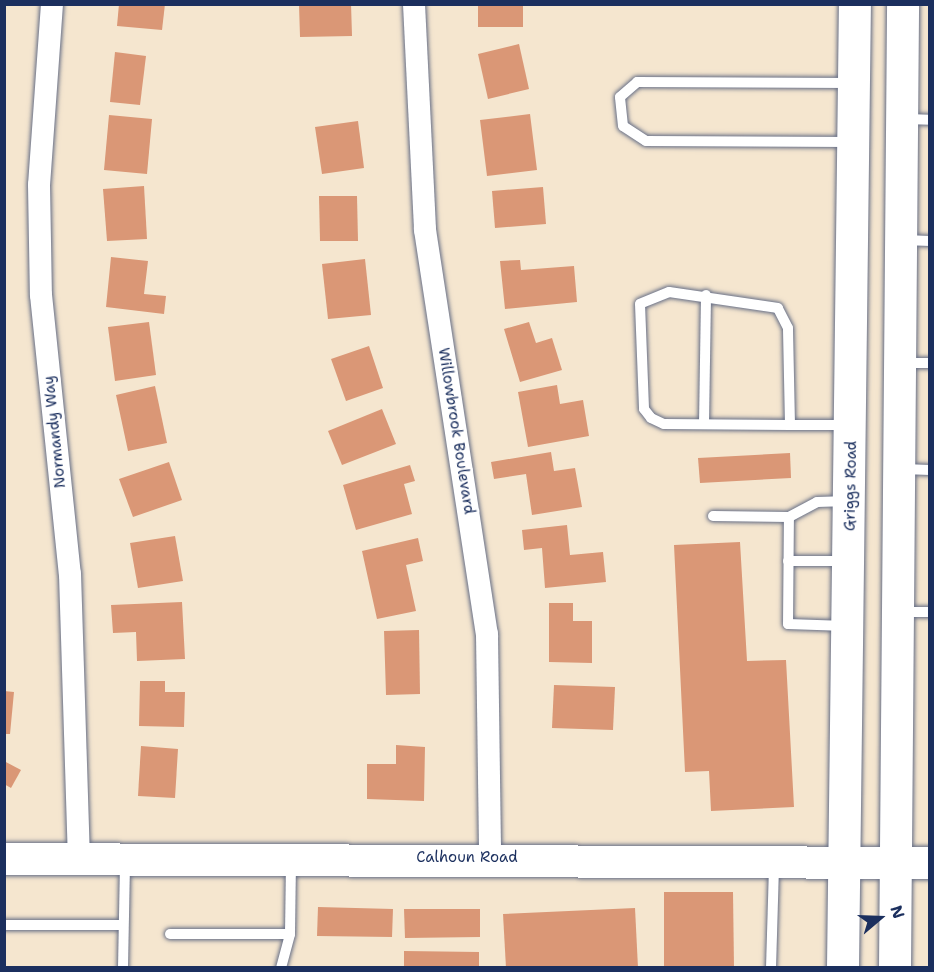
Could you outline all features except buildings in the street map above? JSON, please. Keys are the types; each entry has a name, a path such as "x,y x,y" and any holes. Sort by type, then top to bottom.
{"main road":[{"name":"Griggs Road","path":"843,968 852,425 855,4"},
{"path":"895,968 899,468 915,363 916,119 903,4"},
{"path":"854,130 916,119"},
{"path":"851,469 899,468"},
{"name":"Calhoun Road","path":"4,860 490,857 930,863"}],"street":[{"name":"Normandy Way","path":"52,4 39,185 41,295 70,573 79,860"},
{"name":"Willowbrook Boulevard","path":"414,4 425,230 487,634 490,857"}],"lane":[{"path":"854,83 637,82 620,97 623,126 646,141 854,130"},
{"path":"790,425 783,314 768,305 706,296 656,294 645,298 638,312 644,409 664,424 790,425 852,425"},
{"path":"704,424 706,296"},
{"path":"899,468 930,470"},
{"path":"713,516 789,517 817,502 851,501"},
{"path":"789,517 788,624 849,626"},
{"path":"788,561 850,561"},
{"path":"897,612 930,612"},
{"path":"281,968 290,934 291,858"},
{"path":"123,968 126,860"},
{"path":"771,968 774,862"},
{"path":"4,925 123,925"},
{"path":"170,934 290,934"}]}
